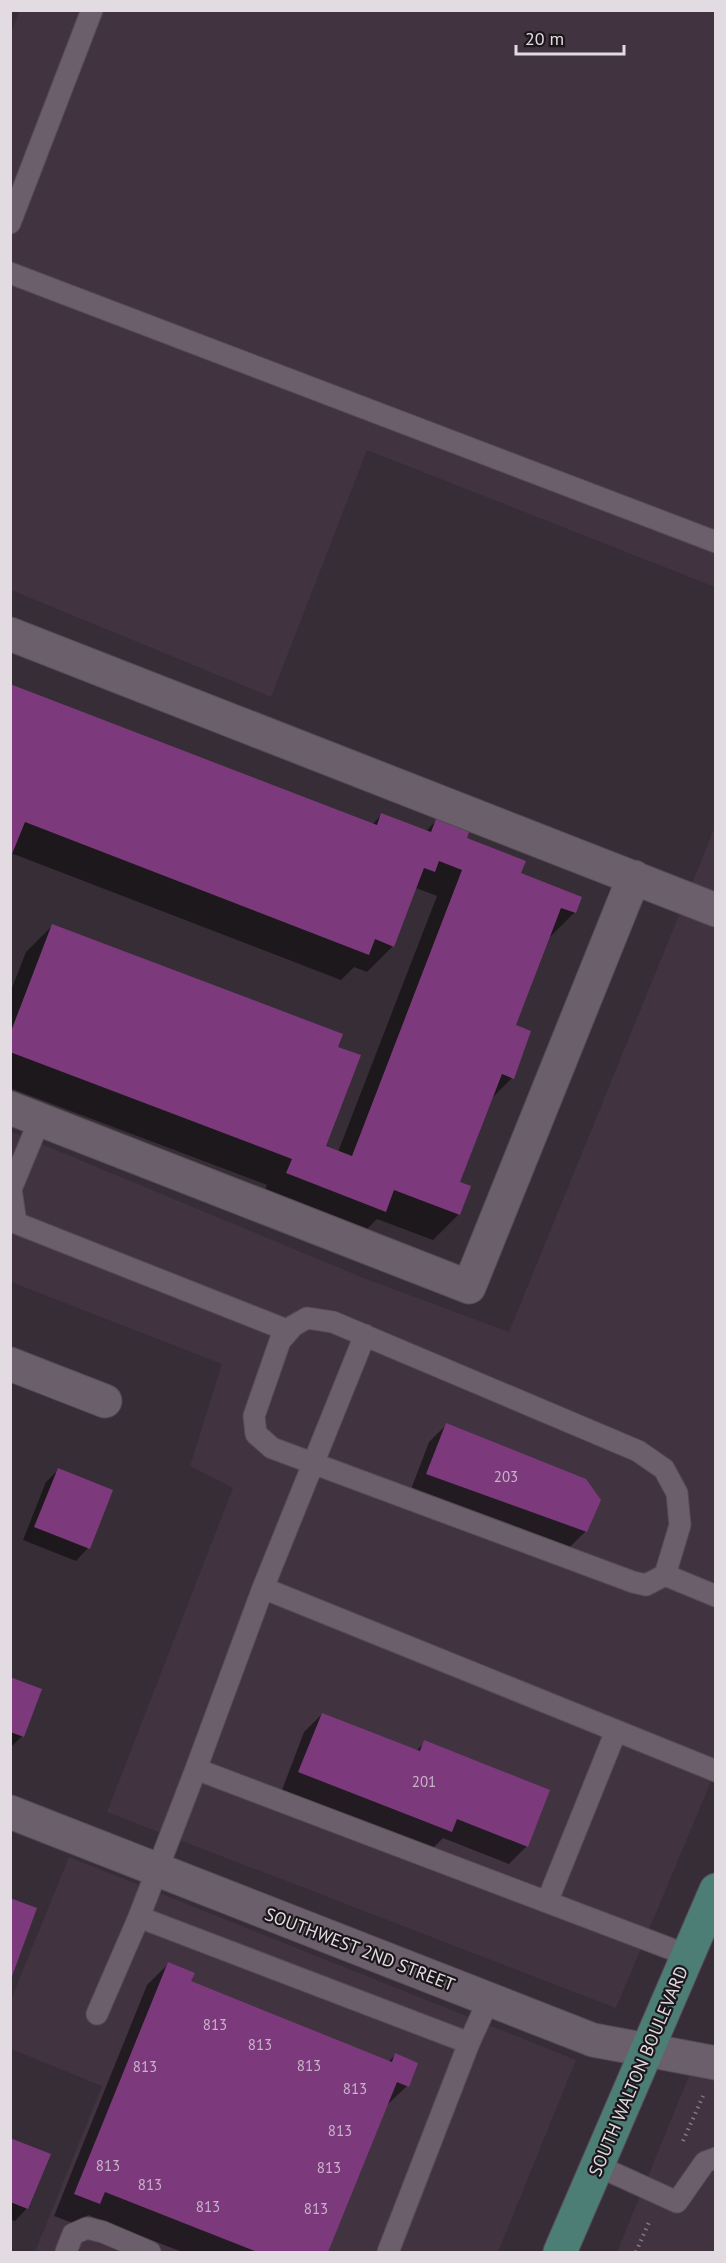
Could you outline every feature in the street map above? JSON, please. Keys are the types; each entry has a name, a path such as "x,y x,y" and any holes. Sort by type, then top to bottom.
{"main road":[{"name":"SOUTH WALTON BOULEVARD","path":"564,2252 598,2166 716,1890"}],"street":[{"path":"10,634 716,910"},
{"path":"10,1108 469,1287 634,877"},
{"path":"10,1364 105,1401"},
{"name":"SOUTHWEST 2ND STREET","path":"10,1812 593,2040 716,2063"}],"lane":[{"path":"14,214 92,10"},
{"path":"10,273 716,542"},
{"path":"40,1119 11,1189 16,1223 290,1330"},
{"path":"307,1318 333,1322 365,1335 638,1451 664,1469 677,1493 680,1525 665,1575 646,1585 633,1582 272,1448 256,1434 254,1416 280,1341 293,1326 307,1318"},
{"path":"97,2014 139,1917 263,1588 365,1335"},
{"path":"665,1575 716,1596"},
{"path":"263,1588 716,1771"},
{"path":"547,1902 616,1731"},
{"path":"196,1769 687,1955"},
{"path":"139,1917 469,2043"},
{"path":"388,2253 469,2043 489,1999"},
{"path":"598,2166 677,2202 705,2162 716,2158"},
{"path":"66,2253 72,2234 87,2228 104,2232 150,2253"}],"shaded area":[{"path":"20,10 715,11 715,587 367,450 271,697 11,590 10,36"},
{"path":"715,827 715,1772 616,2008 107,1812 233,1488 190,1466 222,1364 11,1282 10,1131 366,1279 509,1332"},
{"path":"69,1857 576,2060 498,2252 35,2252 102,2086 11,2049 10,2002"},
{"path":"691,2071 715,2080 715,2252 617,2252"}],"building":[{"path":"10,684 377,825 381,813 431,832 436,819 469,832 467,838 526,861 521,873 582,897 576,913 561,908 516,1025 531,1031 514,1079 502,1074 460,1182 471,1186 460,1215 394,1190 386,1212 286,1173 292,1159 10,1052 10,1034 52,924 343,1034 338,1047 361,1055 326,1146 352,1156 462,870 439,861 435,872 424,868 394,947 375,939 369,955 25,822 10,859"},
{"path":"446,1423 586,1479 601,1500 587,1532 426,1474"},
{"path":"58,1468 113,1490 90,1549 34,1527"},
{"path":"10,1677 42,1689 24,1737 10,1732"},
{"path":"322,1713 420,1751 424,1740 550,1790 528,1847 457,1819 452,1832 298,1772"},
{"path":"10,1898 37,1908 11,1979 10,1979"},
{"path":"168,1962 195,1973 191,1981 392,2062 395,2053 418,2063 409,2087 397,2082 328,2252 257,2252 105,2192 100,2204 74,2194"},
{"path":"10,2138 51,2154 28,2209 10,2202"}]}
